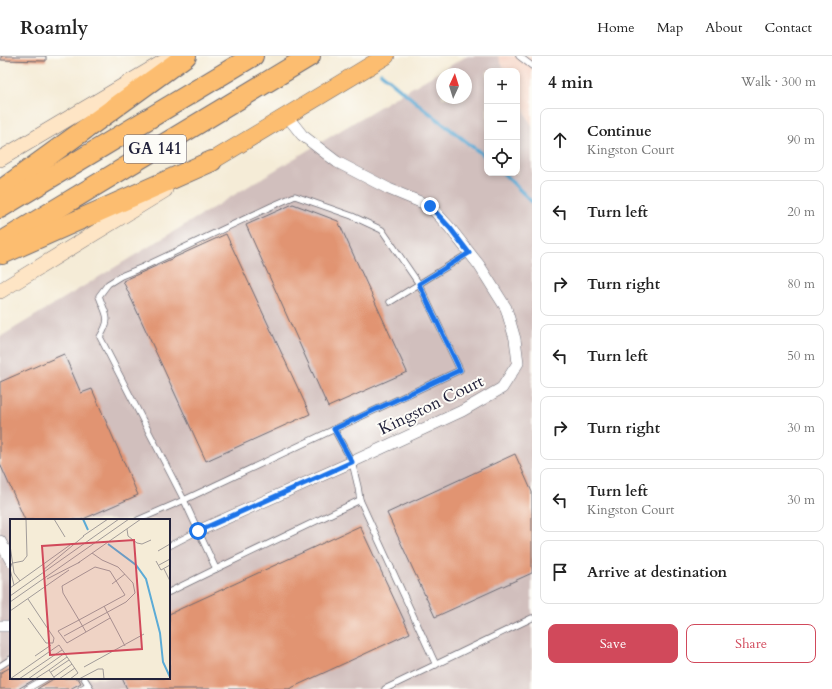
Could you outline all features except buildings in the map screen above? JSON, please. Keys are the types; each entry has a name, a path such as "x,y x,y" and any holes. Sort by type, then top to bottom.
{"highway":[{"path":"0,191 186,56"},
{"name":"GA 141","path":"0,208 253,56"},
{"name":"GA 141","path":"0,243 310,56"},
{"path":"0,255 212,161"}],"main road":[{"path":"0,159 173,56"},
{"path":"0,290 386,56"}],"street":[{"name":"Kingston Court","path":"198,531 352,462 462,410 502,388 518,363 516,339 506,308 469,253 450,228 430,206 389,189 337,162 302,135 287,116"},
{"path":"0,541 10,559"}],"lane":[{"path":"519,56 532,66"},
{"path":"140,519 184,500 460,370 419,284 382,230 352,216 295,196 121,276 108,284 99,296 108,319 105,329 100,337 184,500 216,569"},
{"path":"390,302 469,253"},
{"path":"334,429 352,462 360,500 436,665"},
{"path":"170,592 360,500"},
{"path":"170,545 198,531"},
{"path":"385,689 532,618"},
{"path":"0,634 10,627"},
{"path":"0,666 10,660"},
{"path":"27,689 44,679"},
{"path":"81,689 89,687"}],"shaded area":[{"path":"467,56 498,56 504,68 484,68 484,176 520,176 520,102 532,126 532,689 0,689 0,337 436,74 436,104 472,104 472,68 446,68"},
{"path":"498,56 532,56 532,126 520,102 520,68 504,68"}],"waterway":[{"path":"381,73 484,156"},
{"path":"506,176 532,202"}],"route":[{"path":"198,531 352,462 334,429 460,370 419,284 469,253 450,228 430,206"}]}
